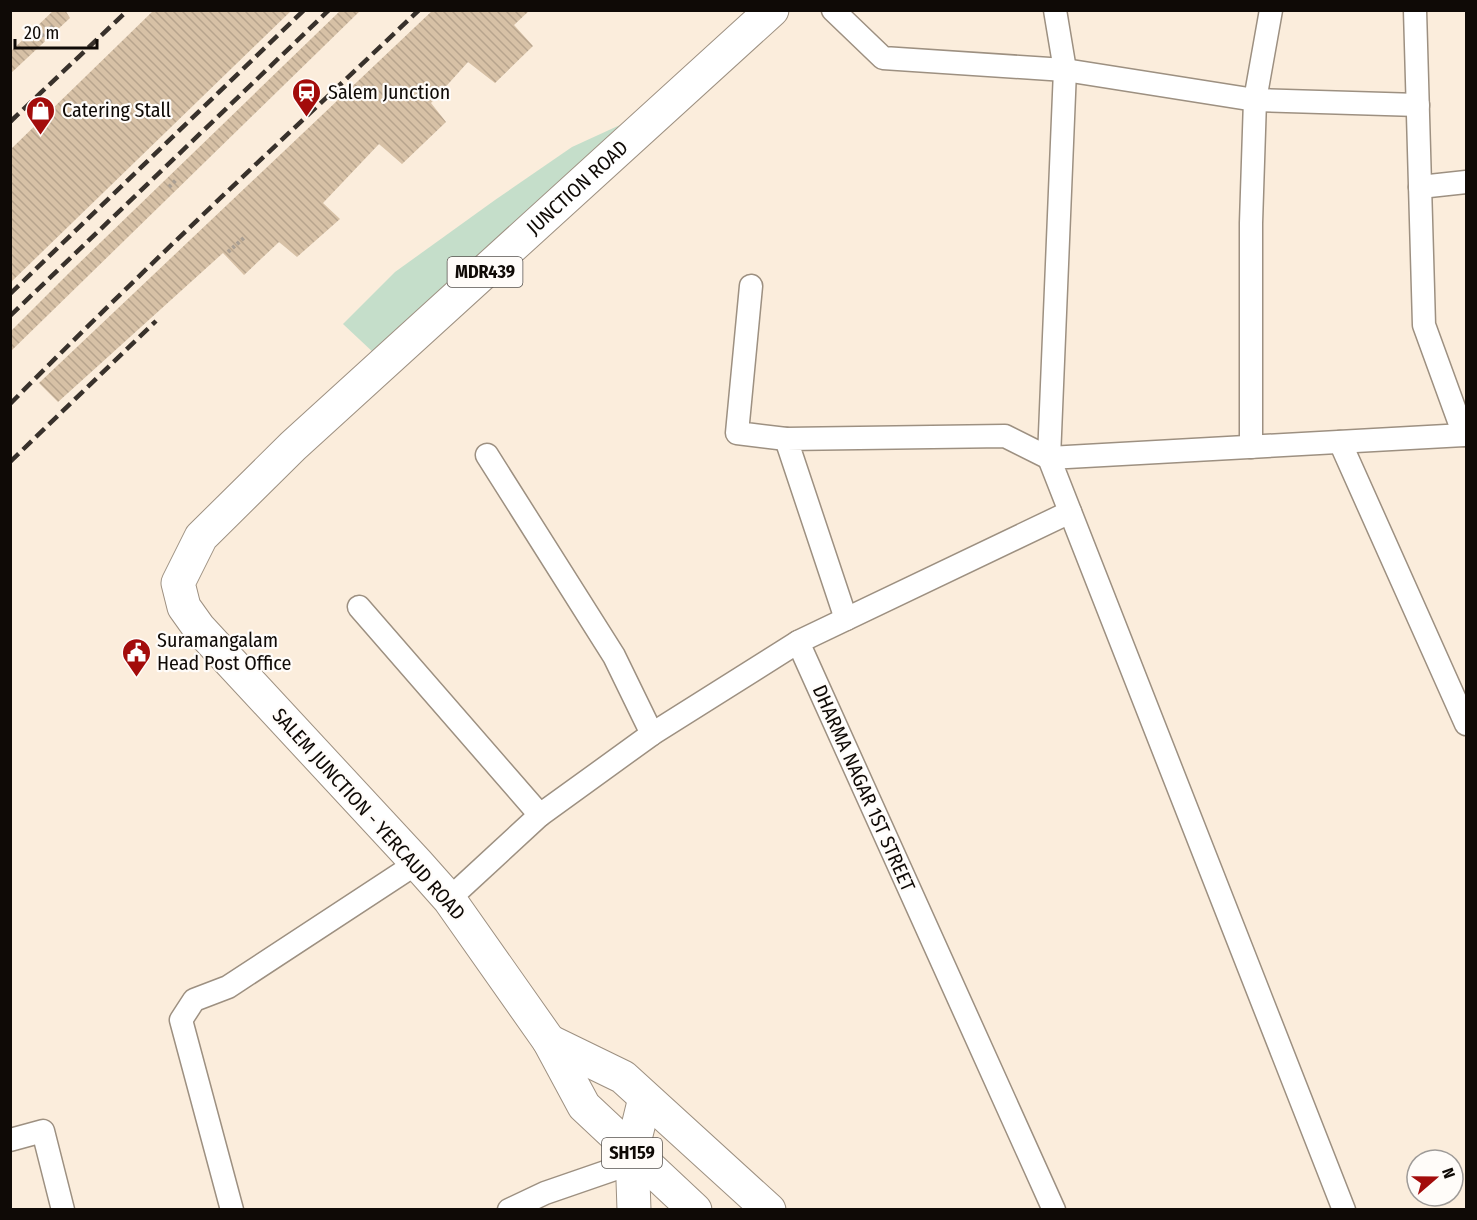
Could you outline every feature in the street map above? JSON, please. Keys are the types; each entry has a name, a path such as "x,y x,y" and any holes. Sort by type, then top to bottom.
{"main road":[{"name":"JUNCTION ROAD","path":"201,537 293,447 772,10"},
{"name":"SALEM JUNCTION - YERCAUD ROAD","path":"201,537 178,583 184,607 199,628 449,899 549,1041 623,1077 769,1209"},
{"path":"549,1041 584,1106 664,1195 695,1209"},
{"name":"SH159","path":"633,1209 632,1157 645,1098"},
{"path":"664,1195 680,1128"}],"street":[{"path":"833,10 883,58 1065,70 1255,100 1418,105"},
{"path":"1055,10 1065,70 1049,458 1344,1209"},
{"path":"1251,447 1251,223 1255,100 1270,10"},
{"path":"751,286 737,433 786,438 1005,436 1049,458 1465,435 1425,325 1415,10"},
{"path":"1420,187 1467,182"},
{"path":"786,438 846,620"},
{"path":"1340,442 1467,724"},
{"path":"487,454 614,656 652,734"},
{"path":"449,899 540,814 652,734 798,642 1070,512"},
{"path":"359,607 540,814"},
{"name":"DHARMA NAGAR 1ST STREET","path":"798,642 1054,1209"},
{"path":"232,1209 181,1020 194,1000 228,987 417,863"},
{"path":"10,1140 43,1131 63,1209"},
{"path":"509,1209 632,1157"}],"path":[{"path":"37,40 53,26"},
{"path":"100,110 112,99"},
{"path":"169,187 177,179"},
{"path":"228,252 245,237"}],"green space":[{"path":"620,125 376,355 343,324 395,272 495,200 572,147"}],"building":[{"path":"54,10 65,10 70,18 10,74 10,52"},
{"path":"154,10 292,10 10,283 10,150"},
{"path":"341,10 361,10 10,352 10,332"},
{"path":"433,10 530,10 514,25 533,46 495,83 468,62 431,103 446,122 402,164 379,144 323,203 340,219 297,257 279,242 244,275 223,253 58,402 39,383"}],"railway":[{"path":"10,122 128,10"},
{"path":"10,294 304,10"},
{"path":"10,316 329,10"},
{"path":"10,404 162,254 419,10"},
{"path":"10,462 156,321"}],"place":[{"name":"Salem Junction","path":"307,118"},
{"name":"Catering Stall","path":"41,136"},
{"name":"Suramangalam Head Post Office","path":"136,678"}]}
